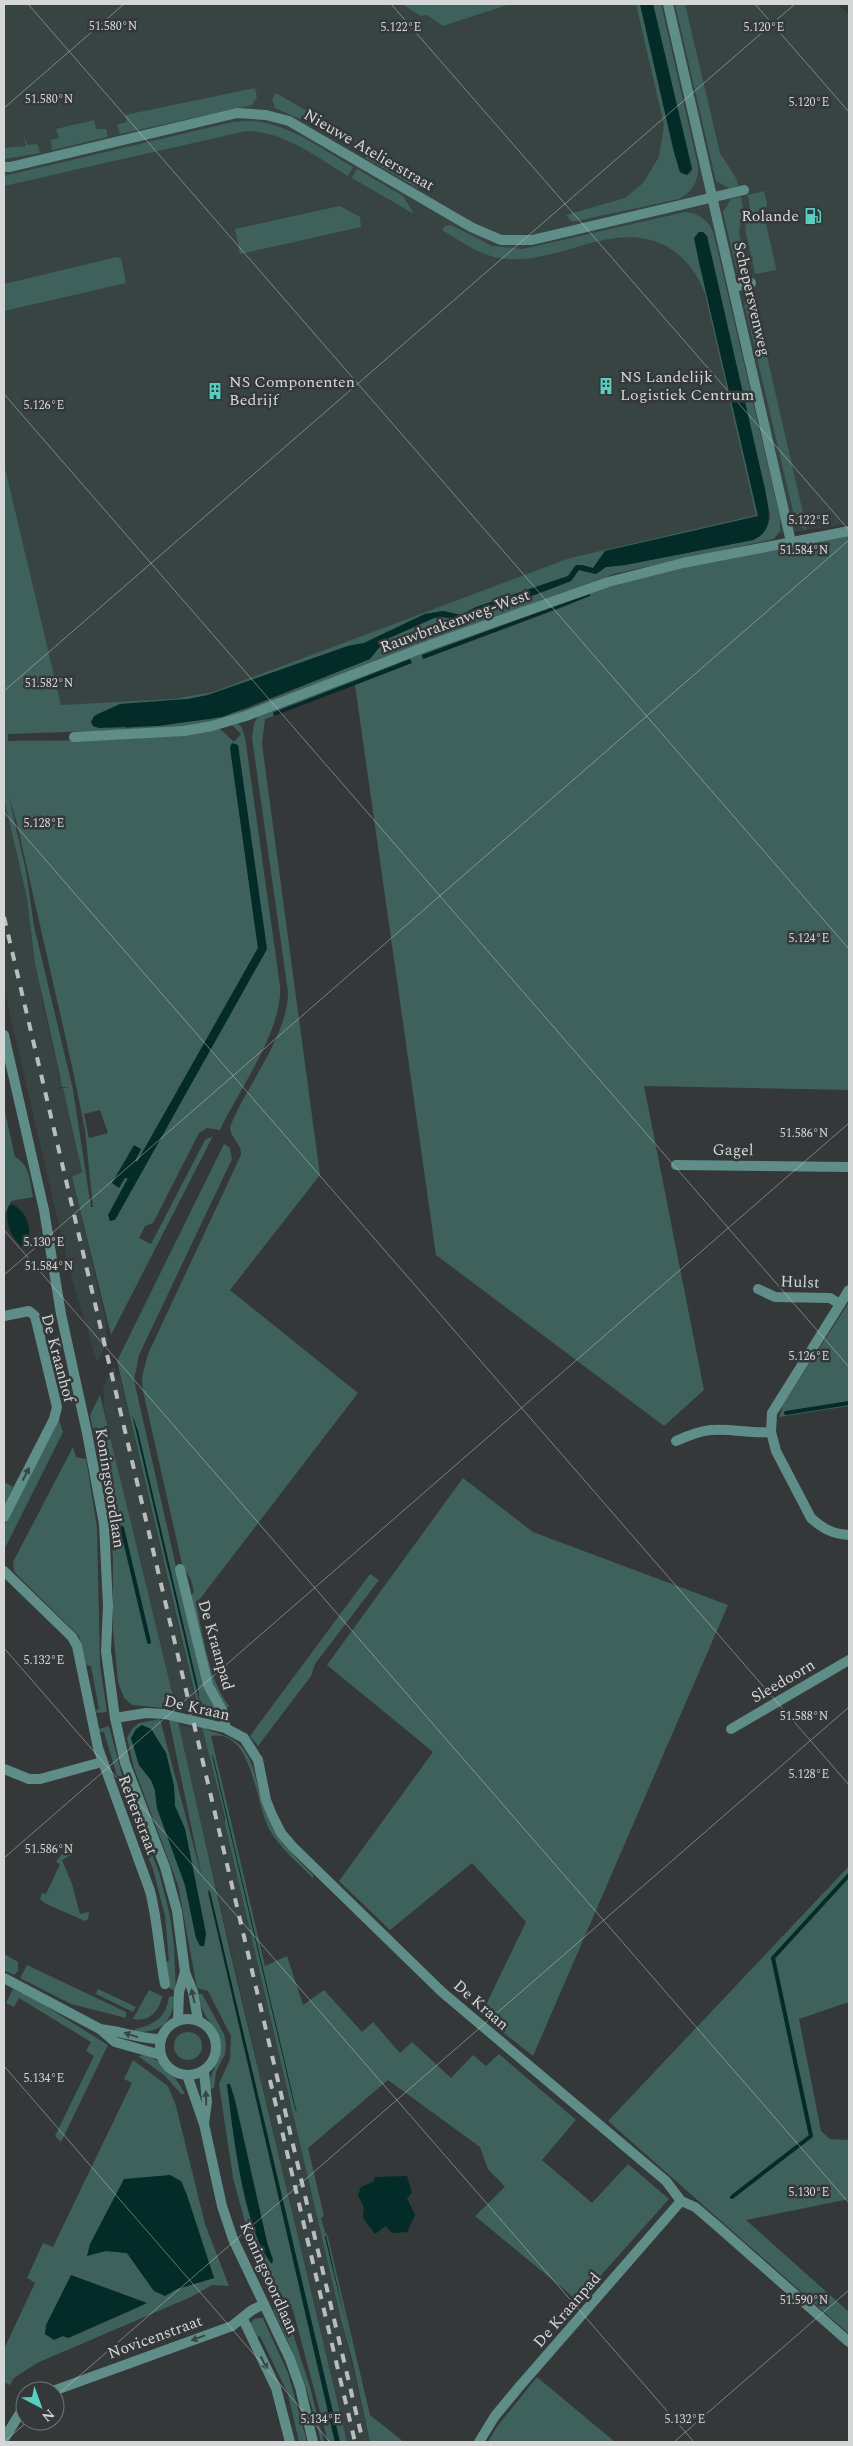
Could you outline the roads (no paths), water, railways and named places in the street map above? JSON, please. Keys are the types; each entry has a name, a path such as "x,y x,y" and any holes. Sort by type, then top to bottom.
{"street":[{"name":"Schepersvenweg","path":"668,4 714,198 791,542"},
{"name":"Nieuwe Atelierstraat","path":"4,167 236,113 266,115 289,121 471,227 501,240 532,240 744,190"},
{"path":"734,287 751,283"},
{"name":"Rauwbrakenweg-West","path":"74,737 184,730 212,726 246,716 433,644 608,582 683,563 849,531"},
{"name":"Koningsoordlaan","path":"4,1035 44,1210 61,1314 76,1392 87,1433 104,1524 108,1606 106,1651 115,1718 128,1773 165,1867 176,1911 185,1972 193,1992 198,2020"},
{"name":"Gagel","path":"676,1165 849,1167"},
{"name":"Hulst","path":"758,1288 775,1297 830,1298 840,1304"},
{"path":"849,1290 772,1413 771,1432 776,1451 811,1518 820,1527 830,1532 849,1535"},
{"name":"De Kraanhof","path":"4,1316 29,1311 35,1316 57,1407 54,1419 4,1517"},
{"path":"676,1440 712,1430 753,1434 771,1432"},
{"name":"De Kraanpad","path":"180,1569 208,1684 225,1716 225,1728"},
{"name":"Refterstraat","path":"4,1571 72,1637 79,1656 102,1762 150,1891 156,1914 161,1966 165,1984"},
{"name":"Sleedoorn","path":"731,1728 849,1660"},
{"name":"De Kraan","path":"115,1718 146,1713 164,1714 225,1728 244,1738 258,1760 266,1800 281,1833 293,1847 442,1992 666,2181 681,2201 695,2207 849,2342"},
{"path":"4,1769 29,1779 40,1779 102,1762"},
{"name":"Koningsoordlaan","path":"178,2020 180,1992 185,1972"},
{"path":"4,1978 100,2029 114,2042 161,2055"},
{"path":"188,2018 198,2020 207,2025 214,2034 216,2054 211,2064 204,2071 187,2075 176,2072 166,2065 161,2055 161,2038 168,2027 178,2020 188,2018"},
{"path":"100,2029 116,2031 145,2039 161,2038"},
{"name":"Koningsoordlaan","path":"204,2071 207,2102 204,2124"},
{"name":"Koningsoordlaan","path":"187,2075 204,2124 222,2206 233,2239 300,2386 313,2442"},
{"name":"De Kraanpad","path":"479,2442 495,2416 681,2201"},
{"name":"Novicenstraat","path":"65,2387 232,2326 252,2310 264,2304"},
{"path":"243,2319 276,2388 290,2442"},
{"path":"4,2438 15,2421"}],"waterway":[{"path":"786,1413 849,1403"},
{"path":"122,1528 149,1642"},
{"path":"732,2197 811,2136 773,1958 849,1875"}],"railway":[{"path":"4,917 363,2442"},
{"path":"270,2080 355,2442"}],"place":[{"name":"Rolande","path":"813,216"},
{"name":"NS Landelijk Logistiek Centrum","path":"606,386"},
{"name":"NS Componenten Bedrijf","path":"215,391"}]}
